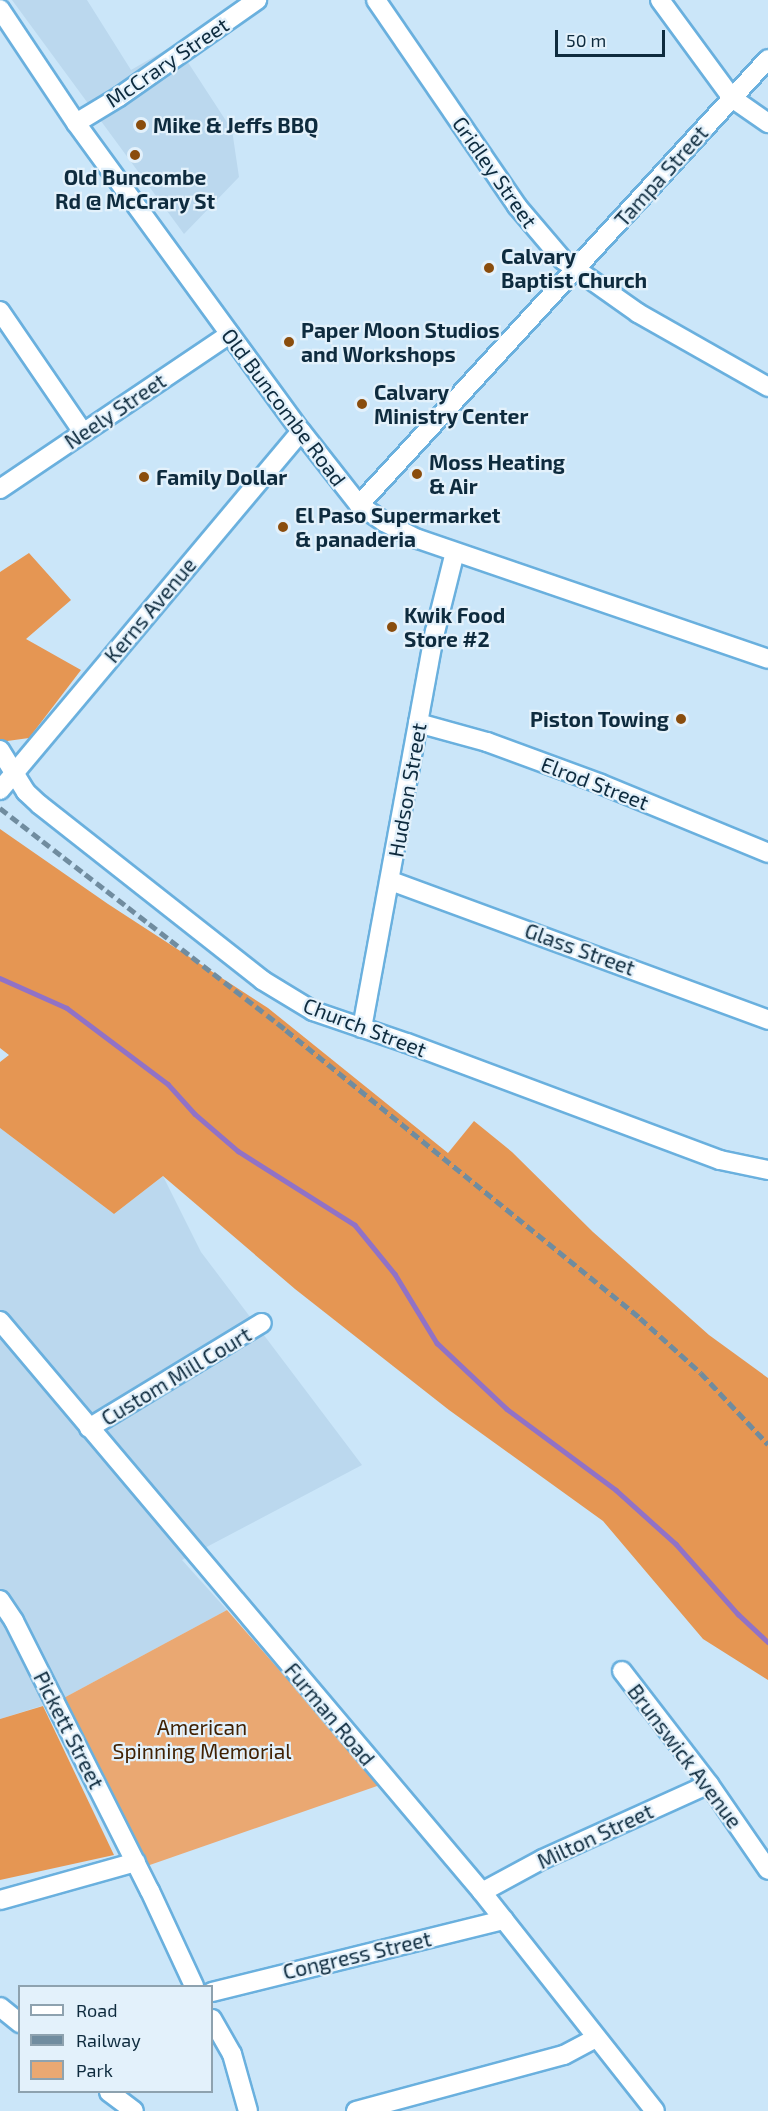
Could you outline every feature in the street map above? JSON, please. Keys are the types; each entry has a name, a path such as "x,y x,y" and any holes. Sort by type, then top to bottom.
{"street":[{"name":"McCrary Street","path":"76,123 119,97 257,0"},
{"name":"Gridley Street","path":"376,0 517,206 545,242 575,269 638,313 768,387"},
{"path":"660,0 732,98 768,123"},
{"name":"Old Buncombe Road","path":"0,9 76,123 300,431 359,505 395,528 455,552 768,659"},
{"name":"Tampa Street","path":"359,505 768,59"},
{"path":"0,311 83,432"},
{"name":"Neely Street","path":"0,489 230,334"},
{"name":"Kerns Avenue","path":"0,790 300,431"},
{"name":"Hudson Street","path":"362,1028 391,881 435,632 455,552"},
{"name":"Elrod Street","path":"418,723 487,742 591,780 768,853"},
{"name":"Church Street","path":"0,750 26,792 40,805 262,980 313,1011 720,1160 768,1170"},
{"name":"Glass Street","path":"391,881 768,1020"},
{"name":"Furman Road","path":"0,1321 482,1892 655,2111"},
{"name":"Custom Mill Court","path":"89,1428 262,1323"},
{"name":"Pickett Street","path":"0,1600 14,1621 136,1862 194,1985"},
{"name":"Brunswick Avenue","path":"622,1671 710,1784 768,1870"},
{"name":"Milton Street","path":"482,1892 543,1859 710,1784"},
{"path":"0,1900 136,1862"},
{"name":"Congress Street","path":"213,1992 504,1920"},
{"path":"0,2007 18,2020"},
{"path":"213,2021 232,2054 250,2110"},
{"path":"356,2111 388,2107 564,2055 596,2037"},
{"path":"112,2093 134,2111"}],"shaded area":[{"path":"12,0 87,0 131,70 176,44 232,130 239,177 184,234"},
{"path":"29,553 71,600 26,639 81,670 29,738 0,742 0,572"},
{"path":"0,829 108,904 268,1008 448,1153 474,1121 512,1152 593,1232 709,1335 768,1378 768,1680 703,1639 603,1521 449,1410 295,1289 163,1176 114,1214 0,1128 0,1062 9,1055 0,1048"},
{"path":"0,1128 114,1214 163,1176 201,1252 362,1465 182,1560 227,1610 60,1700 0,1719"},
{"path":"43,1706 114,1855 0,1880 0,1719"}],"green space":[{"name":"American Spinning Memorial","path":"227,1610 380,1785 144,1867 60,1700"}],"waterway":[{"path":"0,978 67,1008 168,1084 195,1114 238,1151 355,1225 395,1274 437,1343 507,1409 616,1490 676,1544 738,1614 768,1642"}],"railway":[{"path":"0,808 286,1030 640,1318 701,1373 768,1444"}],"place":[{"name":"Mike & Jeffs BBQ","path":"141,125"},
{"name":"Old Buncombe Rd @ McCrary St","path":"135,155"},
{"name":"Calvary Baptist Church","path":"489,268"},
{"name":"Paper Moon Studios and Workshops","path":"289,342"},
{"name":"Calvary Ministry Center","path":"362,404"},
{"name":"Moss Heating & Air","path":"417,474"},
{"name":"Family Dollar","path":"144,477"},
{"name":"El Paso Supermarket & panaderia","path":"283,527"},
{"name":"Kwik Food Store #2","path":"392,627"},
{"name":"Piston Towing","path":"681,719"}]}
